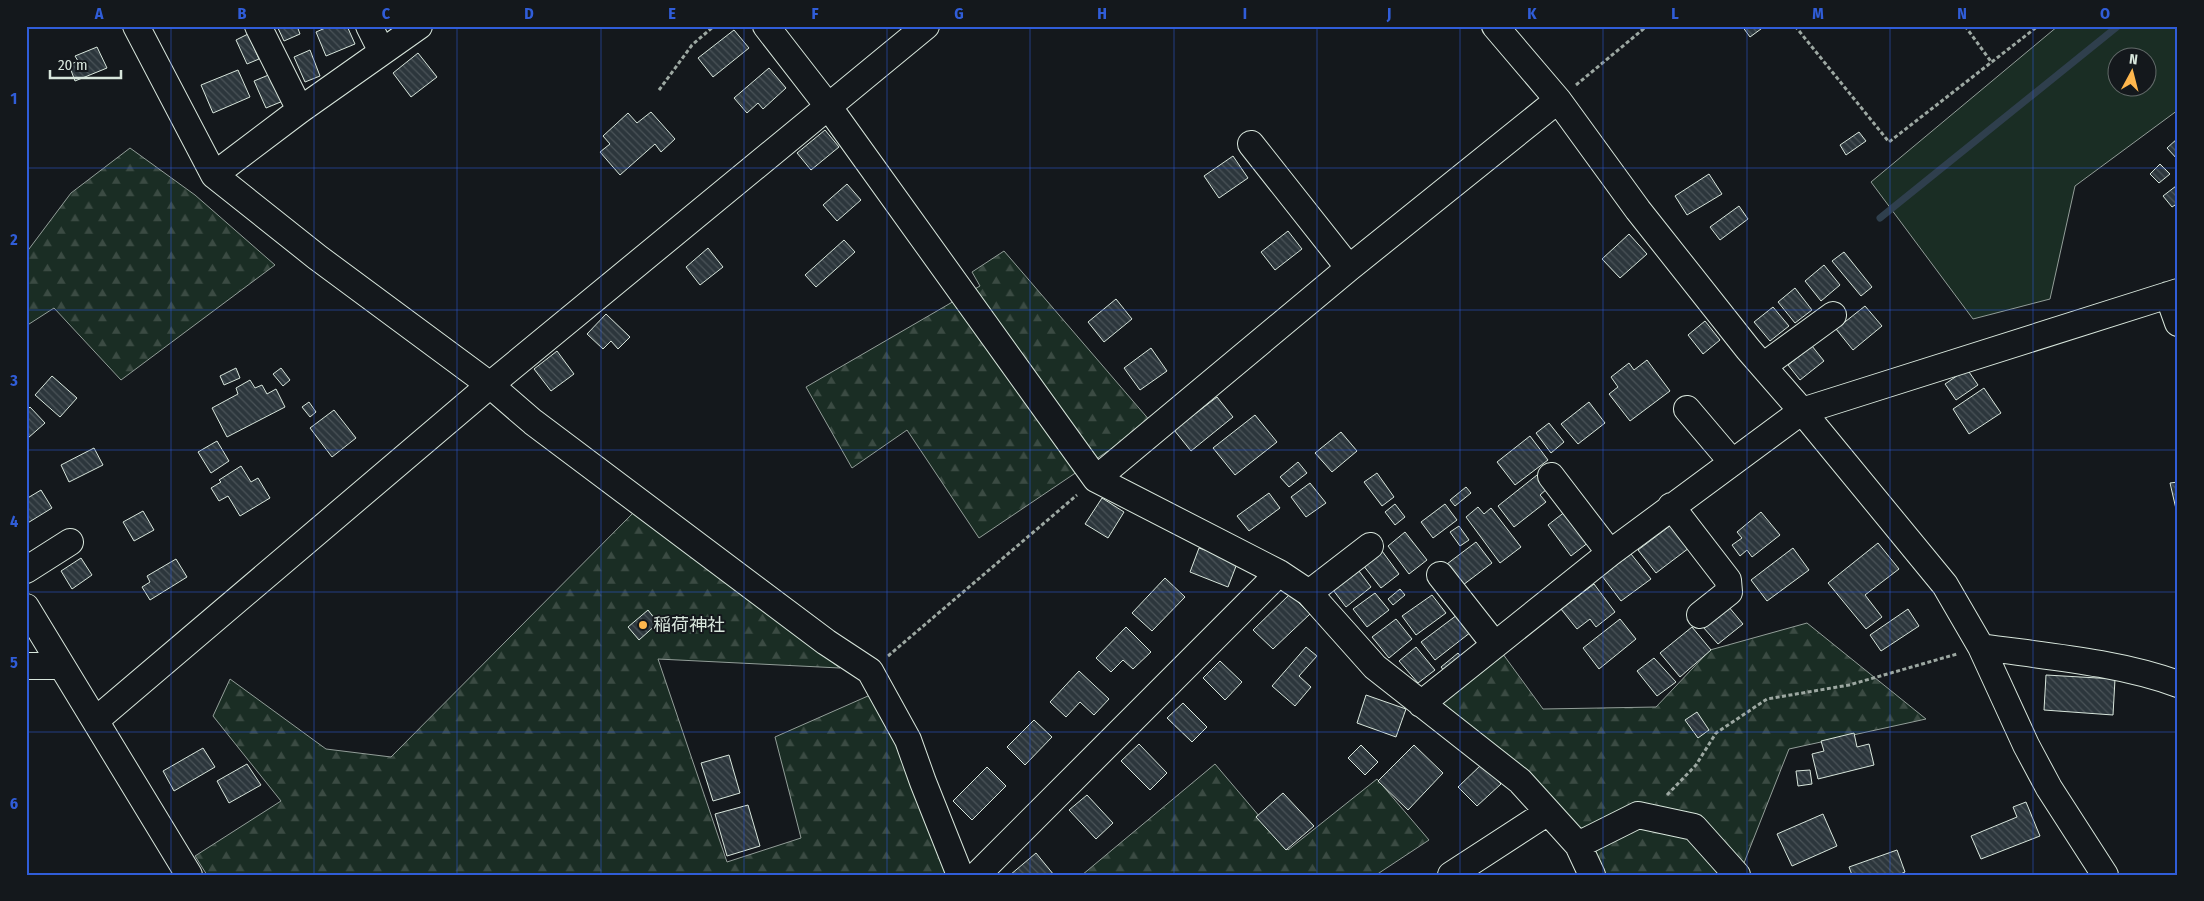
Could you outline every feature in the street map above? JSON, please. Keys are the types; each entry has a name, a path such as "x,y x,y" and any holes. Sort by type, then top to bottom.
{"street":[{"path":"136,26 214,175 317,257 490,385 533,422 826,642 870,671 908,740 957,872 1279,573"},
{"path":"258,26 300,110"},
{"path":"369,26 382,52"},
{"path":"214,175 300,110 419,26"},
{"path":"766,26 828,106 1096,479 1279,573 1309,593 1374,668 1520,780 1578,845 1592,875"},
{"path":"96,720 490,385 926,26"},
{"path":"1495,26 1558,100 1638,210 1756,358 1802,411 1945,586 1981,647 2026,746 2049,788 2105,875"},
{"path":"1096,479 1350,268 1558,100"},
{"path":"1251,144 1350,268"},
{"path":"1421,704 1671,506 1802,411 2173,294 2178,323"},
{"path":"1756,358 1833,315"},
{"path":"1687,409 1732,462"},
{"path":"1551,476 1610,553"},
{"path":"1671,506 1728,580 1729,592 1700,615"},
{"path":"26,570 70,542"},
{"path":"1309,593 1370,546"},
{"path":"1440,575 1495,645"},
{"path":"26,607 189,875"},
{"path":"1981,647 2073,660 2157,676 2178,684"},
{"path":"26,666 61,666"},
{"path":"1451,875 1548,812"},
{"path":"1578,845 1638,815 1694,827 1737,875"}],"path":[{"path":"659,90 692,45 714,26"},
{"path":"1558,100 1648,26"},
{"path":"1795,26 1888,142 2038,26"},
{"path":"1965,26 1992,63"},
{"path":"870,671 1096,479"},
{"path":"1638,815 1666,796 1696,765 1716,732 1767,699 1849,685 1981,647"}],"green space":[{"path":"2058,26 2178,26 2178,110 2075,186 2050,299 1973,319 1871,182"},
{"path":"130,148 195,195 275,265 121,380 54,308 26,326 26,253 71,193"},
{"path":"1004,251 1151,422 979,538 907,430 852,468 806,387 980,286 972,272"},
{"path":"634,512 840,668 658,659 727,862 801,838 775,737 877,692 954,875 207,875 195,856 281,801 213,716 230,679 326,749 391,757"},
{"path":"1807,623 1926,719 1789,749 1742,868 1745,875 1602,875 1590,852 1530,772 1436,702 1500,650 1543,709 1656,707 1710,650"},
{"path":"1215,764 1288,850 1377,779 1429,840 1376,875 1082,875"}],"building":[{"path":"277,26 297,26 300,34 284,41"},
{"path":"330,26 347,26 355,44 326,56 316,32"},
{"path":"1742,26 1765,26 1750,37"},
{"path":"734,30 749,48 713,77 698,58"},
{"path":"248,34 259,59 247,64 236,40"},
{"path":"97,47 107,68 75,81 69,65 78,61 75,56"},
{"path":"310,50 320,76 305,82 294,57"},
{"path":"418,53 437,77 411,97 393,73"},
{"path":"769,68 786,88 763,109 758,103 747,113 734,98"},
{"path":"238,70 250,97 213,113 201,85"},
{"path":"271,74 283,101 266,108 254,81"},
{"path":"651,112 675,139 661,152 655,144 620,175 600,152 610,144 603,136 628,113 637,123"},
{"path":"825,130 839,147 811,170 797,153"},
{"path":"1859,132 1866,141 1846,155 1840,145"},
{"path":"2178,138 2178,160 2167,148"},
{"path":"1233,156 1248,178 1219,198 1204,176"},
{"path":"2160,164 2170,174 2159,183 2150,174"},
{"path":"1709,174 1722,194 1687,215 1675,196"},
{"path":"847,184 861,200 837,221 823,205"},
{"path":"2176,186 2178,189 2178,203 2172,207 2163,196"},
{"path":"1739,206 1748,219 1720,240 1710,227"},
{"path":"1288,231 1302,249 1275,270 1261,252"},
{"path":"1629,234 1647,254 1620,278 1602,259"},
{"path":"844,240 855,252 816,287 805,275"},
{"path":"708,248 723,267 700,285 686,267"},
{"path":"1844,252 1872,287 1861,296 1832,261"},
{"path":"1824,265 1840,285 1821,301 1805,281"},
{"path":"1795,288 1812,310 1795,323 1778,302"},
{"path":"1116,299 1132,319 1104,342 1088,322"},
{"path":"1865,306 1882,326 1853,350 1836,329"},
{"path":"1773,307 1789,326 1770,341 1754,322"},
{"path":"606,314 630,337 618,349 611,341 603,349 587,334"},
{"path":"1705,321 1720,340 1703,354 1688,335"},
{"path":"1812,346 1824,361 1800,380 1788,365"},
{"path":"1151,348 1167,371 1140,390 1124,368"},
{"path":"557,351 574,374 551,391 534,369"},
{"path":"1647,360 1670,391 1630,421 1609,394 1618,387 1611,377 1629,363 1634,370"},
{"path":"236,368 240,378 224,385 220,376"},
{"path":"281,368 290,380 283,386 273,374"},
{"path":"1967,369 1978,385 1956,400 1945,384"},
{"path":"52,376 77,398 60,417 35,395"},
{"path":"250,380 255,388 262,385 267,394 276,389 285,407 227,437 212,408 238,394 236,388"},
{"path":"1984,388 2001,413 1969,434 1953,409"},
{"path":"1217,397 1233,417 1191,451 1174,430"},
{"path":"309,402 316,412 310,417 302,407"},
{"path":"1589,402 1605,423 1578,444 1561,424"},
{"path":"30,407 45,423 28,438 26,436 26,411"},
{"path":"334,410 356,438 332,457 310,428"},
{"path":"1255,415 1277,442 1235,475 1213,448"},
{"path":"1549,423 1564,442 1551,453 1536,433"},
{"path":"1341,432 1357,451 1332,472 1315,453"},
{"path":"1530,436 1548,460 1515,485 1497,462"},
{"path":"217,441 229,461 211,473 198,452"},
{"path":"94,448 103,465 69,482 61,465"},
{"path":"1298,462 1307,473 1289,487 1280,477"},
{"path":"241,466 251,482 258,478 270,498 240,516 228,496 219,501 211,488 221,482 219,480"},
{"path":"1377,473 1394,497 1382,506 1364,482"},
{"path":"1537,475 1548,488 1540,495 1546,502 1514,527 1498,506"},
{"path":"2178,482 2178,509 2176,509 2170,483"},
{"path":"1310,483 1326,503 1306,517 1291,497"},
{"path":"1466,487 1471,493 1455,506 1450,500"},
{"path":"41,490 52,508 26,524 26,499"},
{"path":"1269,493 1280,508 1249,531 1237,516"},
{"path":"1102,498 1124,512 1108,538 1085,524"},
{"path":"1395,504 1405,517 1395,525 1385,512"},
{"path":"1445,504 1457,520 1433,538 1421,522"},
{"path":"1478,507 1484,514 1491,508 1521,547 1500,563 1466,517"},
{"path":"143,511 154,530 134,541 123,522"},
{"path":"1566,511 1589,542 1571,556 1548,525"},
{"path":"1761,512 1780,535 1752,557 1747,550 1740,556 1732,545 1742,538 1737,532"},
{"path":"1671,525 1689,548 1656,573 1638,550"},
{"path":"1459,526 1469,540 1460,546 1450,532"},
{"path":"1405,532 1427,560 1409,574 1388,546"},
{"path":"1476,542 1492,563 1463,585 1447,564"},
{"path":"1878,543 1899,569 1865,595 1882,617 1866,629 1828,583"},
{"path":"1199,548 1238,561 1228,587 1190,572"},
{"path":"1793,548 1809,570 1767,601 1751,580"},
{"path":"1382,551 1399,574 1381,588 1363,565"},
{"path":"1631,554 1651,579 1621,601 1602,576"},
{"path":"81,558 92,575 72,589 61,571"},
{"path":"176,559 187,577 150,600 142,587 150,582 147,576"},
{"path":"1359,571 1371,587 1346,607 1333,590"},
{"path":"1165,578 1185,597 1152,631 1132,613"},
{"path":"1594,584 1615,612 1596,627 1590,619 1577,629 1561,609"},
{"path":"1400,589 1405,595 1393,605 1388,599"},
{"path":"1375,593 1389,610 1367,627 1353,609"},
{"path":"1290,594 1310,614 1273,649 1253,630"},
{"path":"1432,595 1446,613 1416,635 1402,616"},
{"path":"1728,606 1743,624 1718,644 1703,627"},
{"path":"1908,609 1919,626 1881,651 1870,635"},
{"name":"稲荷神社","path":"648,610 658,623 639,640 628,627"},
{"path":"1457,615 1471,632 1435,660 1421,642"},
{"path":"1396,619 1412,639 1389,658 1372,637"},
{"path":"1620,619 1636,639 1599,669 1583,648"},
{"path":"1126,627 1151,652 1133,669 1123,660 1111,672 1096,658"},
{"path":"1692,627 1711,650 1680,677 1660,653"},
{"path":"1306,647 1317,656 1299,676 1311,687 1295,706 1272,686"},
{"path":"1416,647 1435,670 1418,683 1399,661"},
{"path":"1458,653 1462,658 1445,672 1441,667"},
{"path":"1654,658 1676,682 1657,696 1637,671"},
{"path":"1220,661 1242,682 1225,700 1203,678"},
{"path":"1079,671 1109,699 1094,715 1080,702 1066,717 1050,702"},
{"path":"2046,675 2115,679 2113,715 2044,710"},
{"path":"1366,695 1406,709 1396,737 1357,723"},
{"path":"1183,703 1207,727 1192,742 1167,718"},
{"path":"1697,712 1709,730 1698,738 1685,720"},
{"path":"1034,720 1052,737 1025,765 1007,747"},
{"path":"1854,733 1857,747 1869,744 1874,765 1818,779 1812,754 1824,751 1821,741"},
{"path":"1139,744 1167,773 1150,790 1121,761"},
{"path":"1361,745 1378,762 1365,775 1348,758"},
{"path":"1414,745 1443,773 1408,810 1378,781"},
{"path":"203,748 215,767 174,791 163,771"},
{"path":"729,755 740,793 713,801 701,763"},
{"path":"247,764 261,785 229,803 217,781"},
{"path":"1482,764 1501,784 1477,806 1458,787"},
{"path":"987,767 1006,786 972,820 953,801"},
{"path":"1810,770 1812,784 1798,786 1796,771"},
{"path":"1283,793 1314,826 1286,850 1256,817"},
{"path":"1087,795 1113,823 1096,839 1069,810"},
{"path":"2026,802 2040,836 1981,859 1971,836 2017,817 2013,807"},
{"path":"748,805 760,846 727,856 715,814"},
{"path":"1823,814 1837,846 1792,866 1777,834"},
{"path":"1897,850 1905,872 1898,875 1852,875 1849,867"},
{"path":"1036,853 1054,875 1010,875"}],"waterway":[{"path":"1880,218 2118,26"}],"place":[{"name":"稲荷神社","path":"643,625"}]}
